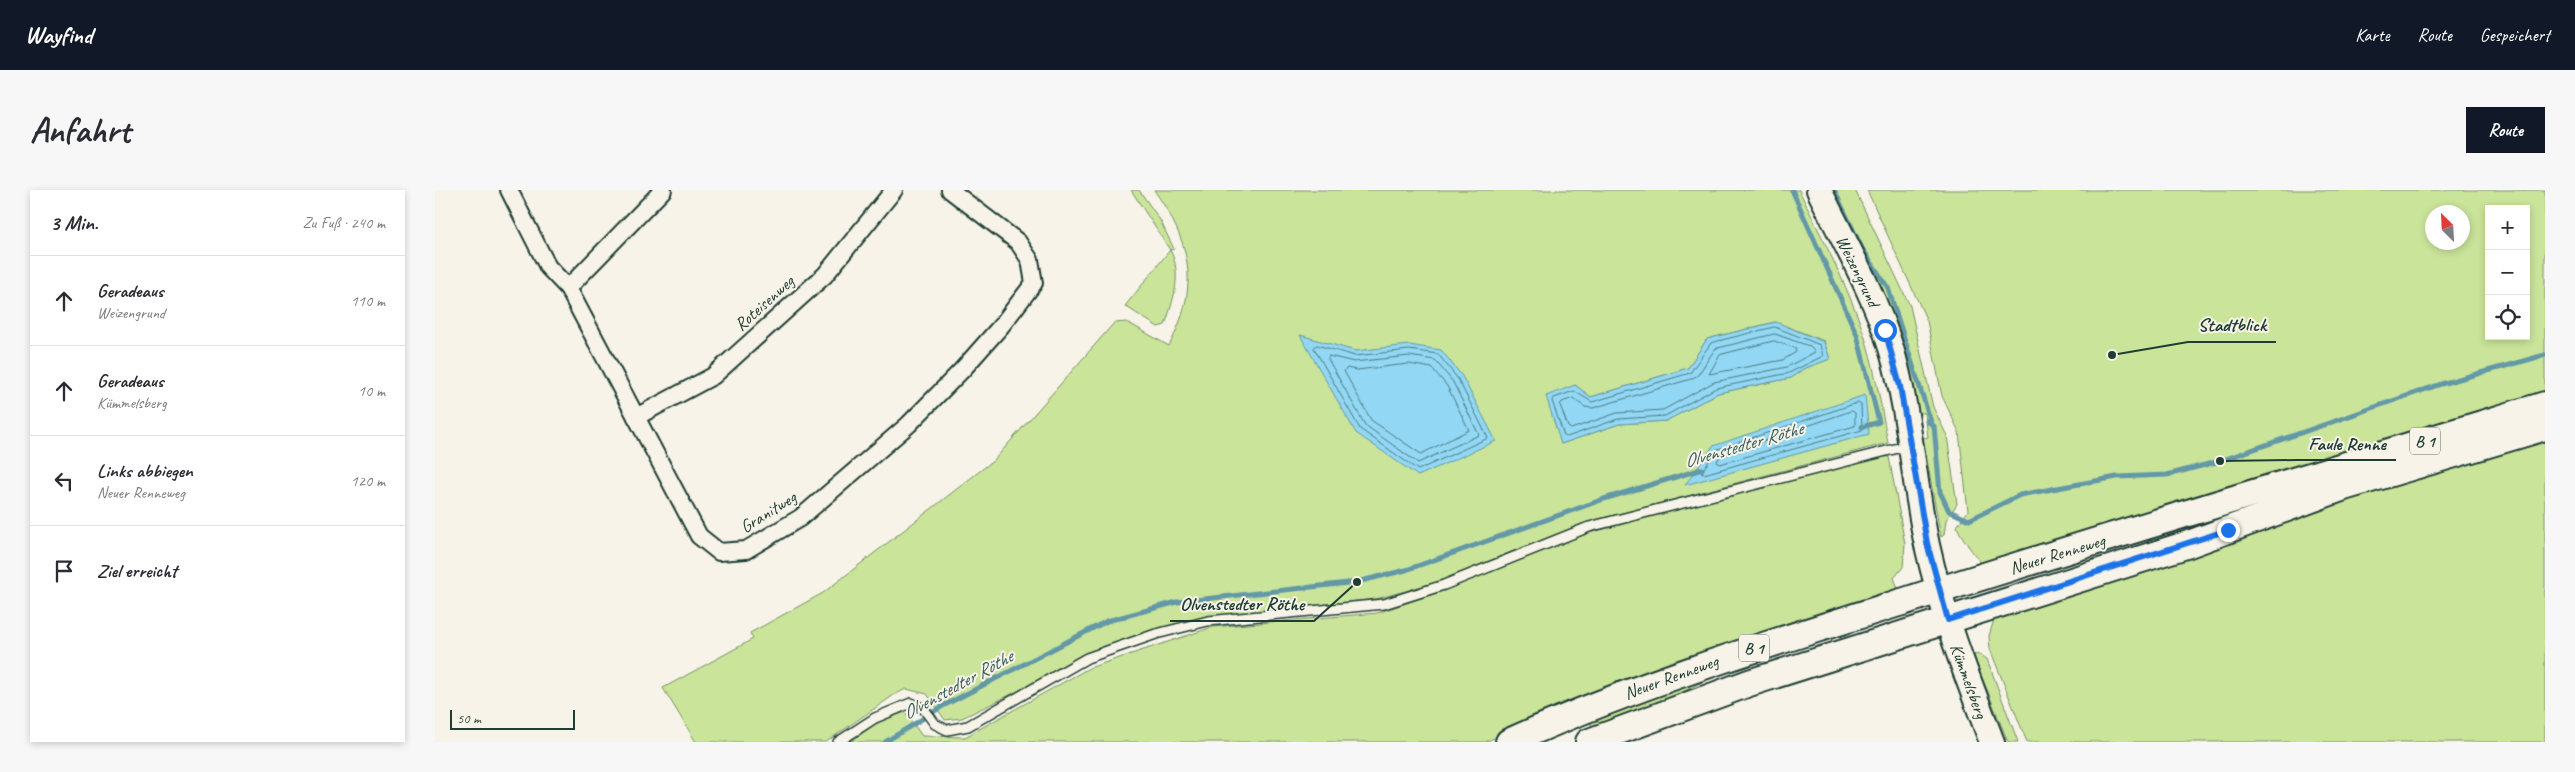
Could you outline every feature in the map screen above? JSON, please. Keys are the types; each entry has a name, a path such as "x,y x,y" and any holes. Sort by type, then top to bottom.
{"main road":[{"name":"Weizengrund","path":"1819,190 1879,315 1896,367 1927,543 1939,590"},
{"name":"Neuer Renneweg","path":"1509,742 1572,714 1720,659 1939,590 2545,405"},
{"name":"Neuer Renneweg","path":"1589,742 1749,683 2189,544 2344,487 2545,427"},
{"name":"Kümmelsberg","path":"1939,590 1992,742"}],"street":[{"name":"Granitweg","path":"509,190 549,267 568,288 699,536 719,552 746,550 800,518 908,426 988,341 1033,284 1029,260 1018,242 949,190"},
{"path":"568,288 663,190"},
{"name":"Roteisenweg","path":"636,417 713,376 825,275 894,190"}],"lane":[{"path":"838,742 875,718 911,703 924,709 935,724 947,730 969,726 1087,658 1156,634 1209,621 1384,604 1444,585 1589,528 1911,445"}],"green space":[{"path":"1131,190 1139,190 1160,220 1174,249 1170,250"},
{"path":"1154,190 1799,190 1841,277 1859,321 1873,367 1888,443 1581,524 1434,583 1376,599 1214,616 1148,631 1081,655 1016,692 962,718 945,720 927,694 906,689 894,695 826,742 696,742 663,688 753,639 750,633 823,593 994,460 1114,323 1127,322 1169,346 1179,324 1188,285 1184,247 1167,210","holes":["1775,322 1824,341 1830,359 1803,369 1791,378 1718,393 1666,421 1619,424 1561,444 1575,385 1591,397 1688,368 1707,339"]},
{"path":"1829,190 1855,190 1910,306 1933,407 1947,436 1957,504 1946,520 1944,535 1941,537 1923,438 1928,437 1925,413 1918,413 1904,346 1881,289"},
{"path":"1867,190 2545,190 2545,395 1981,564 1957,526 1968,511 1959,432 1942,396 1927,321"},
{"path":"1170,250 1176,268 1175,288 1165,325 1158,327 1125,306"},
{"path":"2545,438 2545,742 2027,742 1990,649 1989,636 1995,616 2334,501"},
{"path":"1880,456 1889,457 1905,544 1903,567 1894,578 1898,588 1528,723 1485,742 850,742 875,724 905,712 922,736 965,737 1089,668 1213,627 1377,613 1437,593 1589,533"},
{"path":"1905,610 1906,614 1721,673 1666,700 1593,729 1588,718 1744,660"},
{"path":"1979,654 1987,659 2018,742 2008,742 1977,665 1974,655"}],"water":[{"path":"1776,322 1824,342 1830,359 1803,369 1791,378 1718,393 1666,421 1619,424 1561,444 1546,396 1575,385 1591,397 1688,368 1707,339"},
{"path":"1300,335 1355,351 1409,345 1441,350 1462,376 1496,441 1418,476 1356,433"},
{"path":"1865,395 1869,434 1685,485 1713,446"}],"waterway":[{"path":"1792,190 1857,335 1879,422 1862,427"},
{"path":"1834,190 1862,248 1888,288 1931,422"},
{"path":"1927,421 1934,426 1940,492 1949,511 1969,520 2020,495 2117,477 2167,475 2220,461 2441,384 2545,355"},
{"name":"Olvenstedter Röthe","path":"885,742 943,706 1107,621 1177,602 1357,582 1406,570 1604,499 1702,469"}],"place":[{"name":"Stadtblick","path":"2112,355"},
{"name":"Faule Renne","path":"2220,461"},
{"name":"Olvenstedter Röthe","path":"1357,582"}],"route":[{"path":"1885,330 1900,386 1927,543 1948,620 2228,530"}]}
